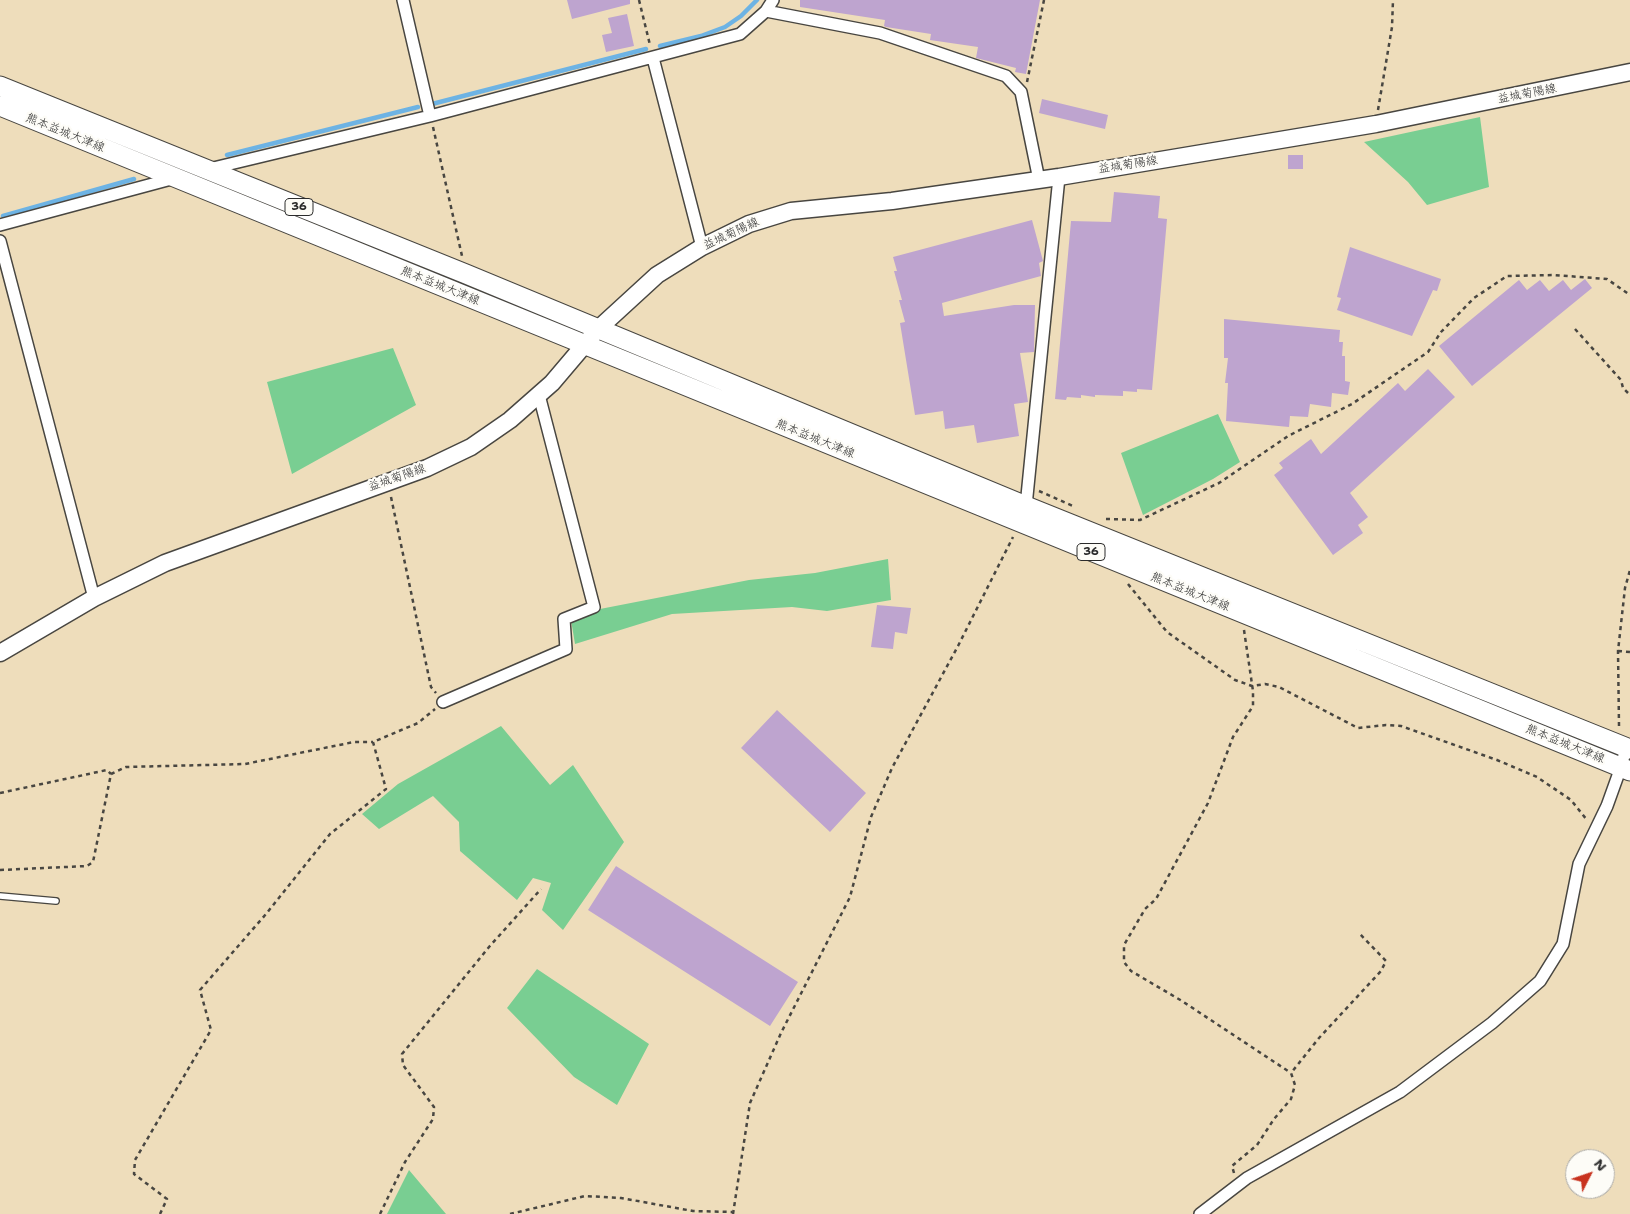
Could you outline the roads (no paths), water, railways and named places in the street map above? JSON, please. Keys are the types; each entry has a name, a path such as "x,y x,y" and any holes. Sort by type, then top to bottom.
{"main road":[{"name":"益城菊陽線","path":"0,654 94,598 165,563 388,480 427,468 471,447 510,420 552,383 597,330 657,275 702,247 749,224 791,211 892,201 1039,180 1376,124 1630,72"},
{"name":"熊本益城大津線","path":"0,86 466,274 1024,514 1245,615 1626,769"},
{"name":"熊本益城大津線","path":"0,106 584,344 1625,748"}],"street":[{"path":"403,0 430,116"},
{"path":"0,225 206,170 430,116 740,34 766,11 773,0"},
{"path":"766,11 880,33 1006,76 1021,92 1039,180"},
{"path":"653,58 702,247"},
{"path":"1024,514 1029,486 1059,177"},
{"path":"0,241 94,598"},
{"path":"443,702 566,649 564,619 594,607 539,395"},
{"path":"1200,1214 1238,1184 1400,1092 1530,992 1540,981 1563,944 1579,864 1626,769 1625,748"}],"lane":[{"path":"0,896 56,900"}],"waterway":[{"path":"660,46 701,36 725,27 741,16 757,0"},
{"path":"432,104 646,49"},
{"path":"227,155 418,107"},
{"path":"3,216 134,179"}]}
